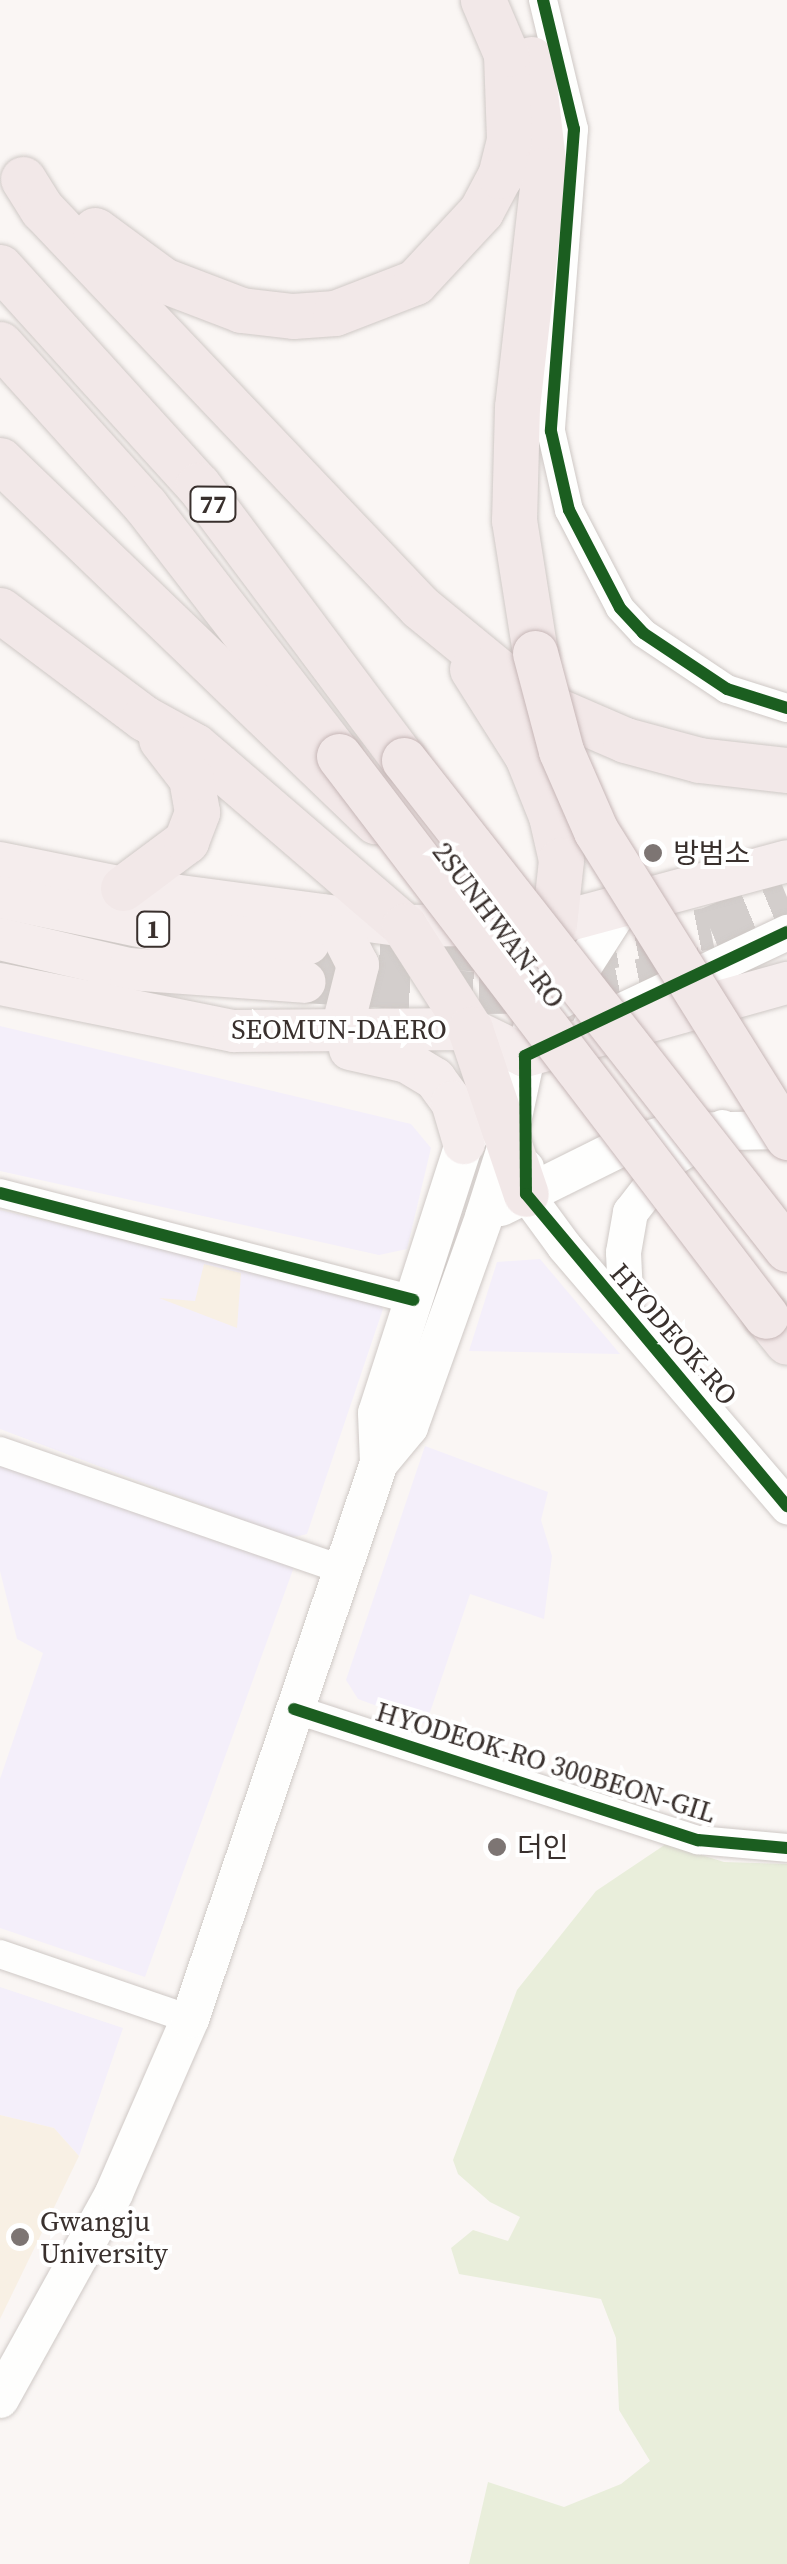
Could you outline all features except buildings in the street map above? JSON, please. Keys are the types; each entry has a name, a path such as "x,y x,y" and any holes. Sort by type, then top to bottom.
{"highway":[{"path":"12,170 57,197 152,273 196,296 293,316 382,298 444,255 500,176 509,140 507,68 483,0"},
{"path":"509,0 538,90 544,170 515,444 514,520 535,652 561,751 596,831 787,1133"},
{"path":"12,170 42,210 420,606 493,694 533,771 562,860 554,924"},
{"name":"2SUNHWAN-RO","path":"0,266 198,485 404,760 787,1250"},
{"name":"2SUNHWAN-RO","path":"0,344 145,505 776,1329"},
{"path":"0,460 288,743 418,860"},
{"path":"420,606 549,707 625,740 700,760 787,770"},
{"path":"0,610 144,718 195,746 404,926 470,1029 487,1130 526,1194"},
{"path":"123,888 186,842 198,812 192,778 144,718"}],"main road":[{"name":"SEOMUN-DAERO","path":"0,938 129,969 311,947 404,926 554,924 618,911 787,861"},
{"name":"SEOMUN-DAERO","path":"0,864 123,888 311,947"},
{"name":"SEOMUN-DAERO","path":"0,897 158,930 311,947"},
{"path":"0,2399 114,2193 190,2019 379,1462 377,1412 432,1248 525,1056 618,911"},
{"path":"525,1056 554,924"},
{"path":"311,947 342,934 358,965 342,1034"},
{"path":"525,1056 787,983"},
{"name":"SEOMUN-DAERO","path":"0,984 196,1027 281,1034 470,1029 525,1056"},
{"path":"281,1034 407,1062 436,1079 452,1102 487,1130"},
{"path":"432,1248 484,1216 620,1148 723,1126 787,1133"},
{"path":"379,1462 409,1427 484,1216 487,1130"}],"street":[{"path":"543,0 574,130 550,431 569,510 620,608 643,633 727,689 787,708"},
{"path":"526,1194 525,1056 787,932"},
{"path":"626,1314 622,1252 630,1212 671,1159 723,1126"},
{"path":"0,1193 413,1300"},
{"name":"HYODEOK-RO","path":"526,1194 787,1506"},
{"path":"0,1451 342,1569"},
{"name":"HYODEOK-RO 300BEON-GIL","path":"294,1708 698,1840 787,1848"},
{"path":"0,1954 190,2019"}],"shaded area":[{"path":"0,1026 411,1124 431,1148 407,1249 379,1255 0,1171"},
{"path":"0,1210 380,1299 383,1309 307,1534 290,1538 0,1429"},
{"path":"540,1259 620,1354 469,1351 497,1262"},
{"path":"204,1264 241,1273 237,1328 159,1298 195,1301"},
{"path":"425,1446 548,1492 541,1520 552,1556 544,1619 470,1594 426,1724 358,1699 346,1680"},
{"path":"0,1463 294,1567 145,1977 0,1928 0,1779 43,1653 17,1639 0,1571"},
{"path":"0,1987 123,2028 79,2156 54,2128 0,2115"},
{"name":"Gwangju University","path":"0,2115 54,2128 79,2156 0,2319"}],"green space":[{"path":"666,1844 724,1862 787,1864 787,2564 469,2564 488,2482 564,2507 621,2484 650,2461 619,2410 616,2338 601,2299 459,2274 451,2248 473,2230 508,2241 520,2217 490,2202 458,2174 453,2160 517,1990 596,1891"}],"tunnel":[{"path":"317,943 574,955 710,928 787,896"},
{"path":"305,982 479,993 577,992 702,968"}],"cycle path":[{"path":"543,0 574,129 551,431 569,510 620,608 643,633 727,689 787,708"},
{"path":"787,932 525,1056 526,1194 787,1506"},
{"path":"0,1193 413,1300"},
{"path":"294,1709 698,1840 787,1848"}],"place":[{"name":"방범소","path":"653,853"},
{"name":"더인","path":"497,1847"},
{"name":"Gwangju University","path":"20,2237"}]}
